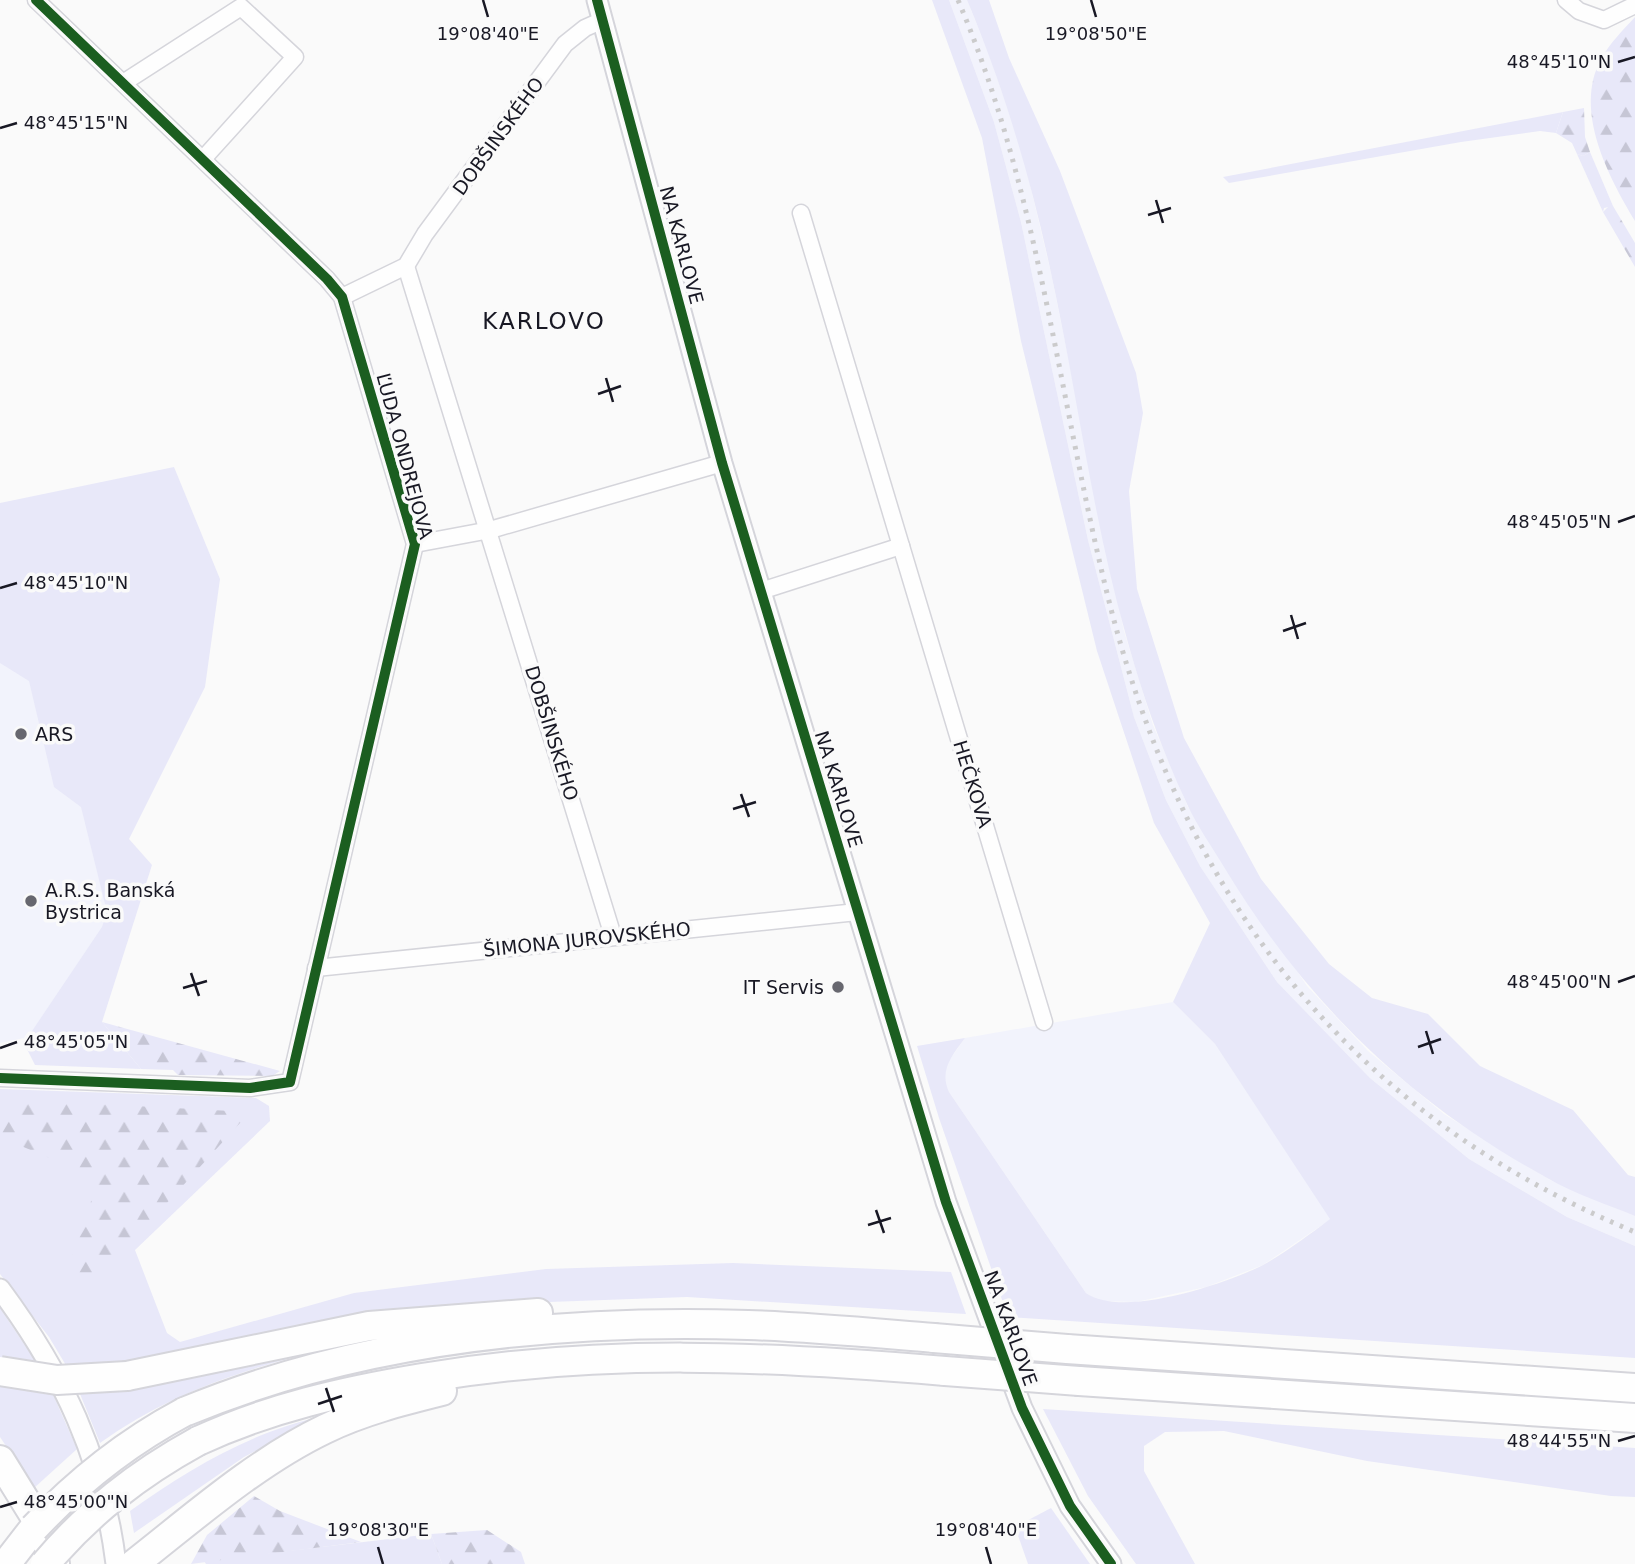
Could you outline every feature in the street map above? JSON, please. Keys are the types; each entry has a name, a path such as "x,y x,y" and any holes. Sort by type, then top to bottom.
{"highway":[{"path":"0,1371 57,1380 127,1377 309,1337 433,1320 564,1311 691,1310 748,1325"},
{"path":"6,1564 34,1528 87,1475 148,1432 184,1412 272,1380 424,1346 541,1330 666,1324 748,1325 1635,1388"},
{"path":"45,1564 94,1511 128,1484 198,1441 267,1413 350,1391 492,1366 702,1355 810,1360 1635,1418"},
{"path":"134,1564 292,1447 356,1415 451,1389 536,1377 605,1358"},
{"path":"0,1460 42,1528 55,1564"}],"street":[{"name":"ĽUDA ONDREJOVA","path":"0,1078 250,1088 290,1082 415,544 342,297 203,159 36,0"},
{"name":"NA KARLOVE","path":"597,0 722,463 946,1202 1022,1408 1070,1506 1111,1564"},
{"path":"1566,0 1579,11 1604,20 1635,5"},
{"path":"123,83 237,4 295,57 203,159"},
{"name":"DOBŠINSKÉHO","path":"603,20 585,28 565,44 425,234 406,266 491,530 614,936"},
{"name":"HEČKOVA","path":"801,213 1044,1022"},
{"path":"342,297 406,266"},
{"path":"415,544 491,530 722,463"},
{"path":"761,591 901,545"},
{"name":"ŠIMONA JUROVSKÉHO","path":"316,968 857,912"},
{"path":"0,1289 52,1364 91,1450 111,1525 116,1564"}],"shaded area":[{"path":"949,0 967,0 989,54 1023,155 1051,273 1124,631 1153,725 1188,807 1307,986 1368,1051 1444,1114 1550,1180 1635,1216 1635,1246 1567,1217 1469,1159 1370,1078 1277,982 1200,866 1166,800 1134,717 1088,540 1021,222 994,122"},
{"path":"0,642 44,670 111,916 102,1022 0,1043"},
{"path":"1173,1002 1215,1044 1331,1219 1263,1265 1206,1287 1136,1302 1098,1301 1086,1293 949,1092 944,1082 946,1065 965,1038"}],"green space":[{"path":"932,0 949,0 994,122 1021,222 1088,540 1134,717 1166,800 1200,866 1277,982 1370,1078 1469,1159 1567,1217 1635,1246 1635,1358 1008,1317 917,1046 965,1038 946,1070 949,1092 1086,1293 1102,1300 1148,1301 1224,1281 1272,1260 1330,1219 1215,1044 1173,1002 1210,923 1154,823 1097,651 1021,341 982,138"},
{"path":"967,0 989,0 1009,58 1060,171 1136,373 1143,413 1129,491 1137,589 1184,738 1261,879 1329,964 1372,998 1428,1014 1480,1066 1573,1110 1628,1175 1635,1177 1635,1216 1558,1184 1497,1148 1406,1082 1364,1045 1290,963 1256,917 1195,820 1160,741 1125,632 1103,543 1035,203 1005,100"},
{"path":"1635,17 1635,221 1605,164 1593,122 1591,100 1593,79 1601,59"},
{"path":"1584,108 1585,137 1590,152 1583,156 1577,154 1572,143 1556,133 1563,112"},
{"path":"1563,112 1556,133 1540,131 1461,142 1229,183 1223,177"},
{"path":"1590,152 1613,206 1604,208 1603,212 1577,154 1583,156"},
{"path":"1613,206 1635,243 1635,267 1603,212"},
{"path":"174,467 220,579 205,687 129,839 152,865 102,1022 141,1069 35,1065 26,1047 28,1037 102,927 107,912 81,807 54,787 29,681 0,663 0,503"},
{"path":"102,1022 280,1071 272,1076 178,1075 173,1070 141,1069"},
{"path":"0,1089 256,1098 269,1106 270,1121 135,1250 167,1333 180,1342 354,1293 546,1269 733,1263 951,1272 966,1314 687,1297 496,1304 323,1320 147,1360 67,1367 49,1337 0,1274"},
{"path":"0,1099 250,1112 126,1248 95,1273 72,1275 73,1251 99,1179 0,1137"},
{"path":"0,1308 38,1365 0,1358"},
{"path":"353,1342 286,1359 221,1380 159,1407 100,1443 80,1394 159,1384"},
{"path":"0,1383 52,1392 77,1449 34,1488 0,1437"},
{"path":"1043,1409 1635,1448 1635,1497 1611,1496 1367,1461 1224,1431 1165,1432 1144,1446 1144,1471 1195,1564 1136,1564 1088,1496"},
{"path":"324,1416 244,1457 134,1533 130,1511 198,1466 272,1431"},
{"path":"254,1496 280,1511 361,1542 191,1564 207,1535"},
{"path":"1051,1508 1090,1564 1028,1564 1015,1527"},
{"path":"487,1530 521,1552 525,1564 442,1564 431,1534"},
{"path":"431,1534 442,1564 206,1564 204,1561"}],"railway":[{"path":"958,0 985,71 1027,217 1106,589 1138,698 1178,800 1228,893 1288,978 1359,1055 1439,1123 1531,1182 1635,1232"}],"cycle path":[{"path":"0,1078 250,1088 290,1082 415,544 342,297 327,279 36,0"},
{"path":"597,0 722,463 946,1202 1022,1408 1070,1506 1111,1564"}],"place":[{"name":"ARS","path":"21,734"},
{"name":"A.R.S. Banská Bystrica","path":"31,901"},
{"name":"IT Servis","path":"838,987"}],"district":[{"name":"KARLOVO","path":"544,321"}]}
